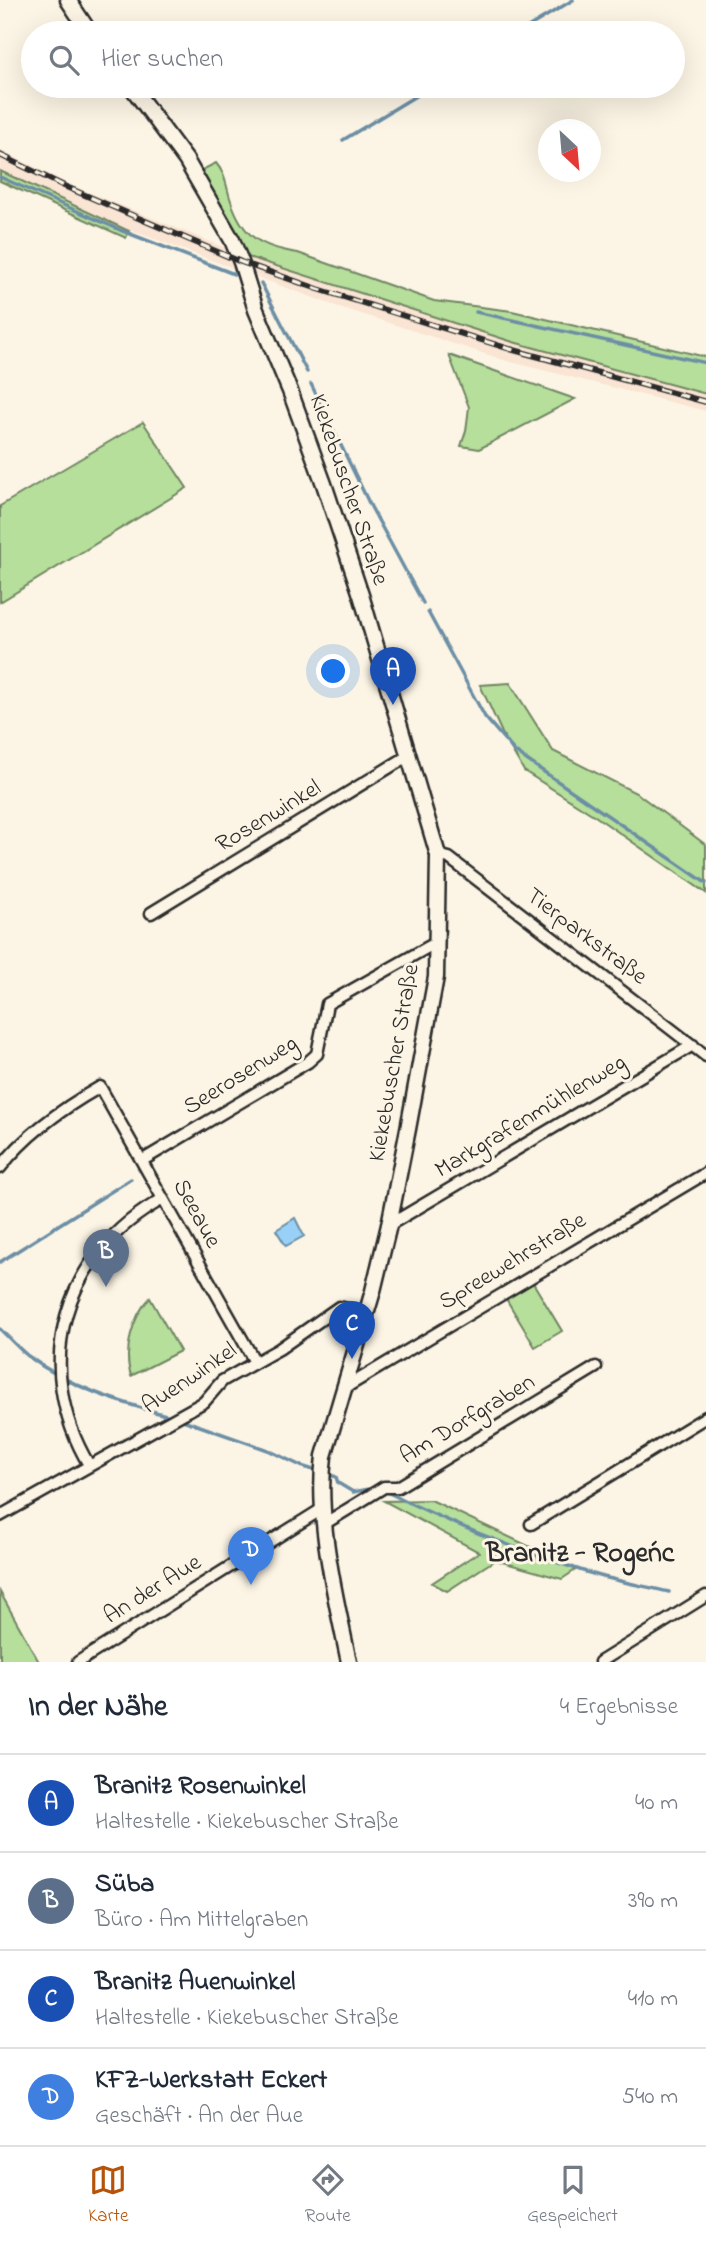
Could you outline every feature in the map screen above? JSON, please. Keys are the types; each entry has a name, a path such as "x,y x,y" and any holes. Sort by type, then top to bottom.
{"street":[{"path":"68,0 82,21"},
{"name":"Kiekebuscher Straße","path":"140,98 195,174 241,262 256,310 290,391 324,484 361,595 438,855 436,977 389,1225 367,1313 324,1457 321,1480 323,1516 349,1662"},
{"name":"Rosenwinkel","path":"151,913 408,756"},
{"name":"Tierparkstraße","path":"438,855 449,858 706,1056"},
{"name":"Seerosenweg","path":"142,1160 308,1062 317,1054 327,1003 437,942"},
{"name":"Markgrafenmühlenweg","path":"389,1225 693,1045"},
{"name":"Seeaue","path":"2,1160 49,1119 100,1087 255,1362"},
{"name":"Spreewehrstraße","path":"343,1389 706,1173"},
{"path":"89,1465 68,1418 61,1375 60,1336 66,1313 89,1266 101,1249 125,1224 163,1199"},
{"name":"Auenwinkel","path":"0,1516 204,1402 222,1381 279,1349 338,1307 367,1313"},
{"name":"Am Dorfgraben","path":"323,1516 384,1487 398,1487 596,1367"},
{"path":"531,1524 706,1417"},
{"name":"An der Aue","path":"78,1662 323,1516"},
{"path":"600,1662 706,1595"}],"shaded area":[{"path":"0,150 66,183 248,257 513,342 706,394 706,411 507,361 330,304 129,231 0,171"}],"green space":[{"path":"216,163 240,222 254,238 263,243 434,301 512,311 706,357 706,394 513,342 248,257 200,171"},
{"path":"0,171 129,231 126,238 0,181"},
{"path":"449,355 575,399 479,449 461,446 469,407"},
{"path":"143,422 187,488 0,602 0,506"},
{"path":"510,683 553,751 638,794 706,845 706,893 595,816 524,771 502,733 480,685"},
{"path":"532,1281 562,1331 535,1347 505,1297"},
{"path":"150,1298 180,1351 131,1376 128,1356 131,1335 138,1314"},
{"path":"431,1500 577,1569 562,1579 495,1560 447,1591 432,1583 479,1552 384,1501"},
{"path":"0,1592 39,1662 0,1662"}],"water":[{"path":"295,1218 304,1236 286,1246 276,1230"}],"waterway":[{"path":"538,21 573,0"},
{"path":"343,140 412,98"},
{"path":"0,177 120,230 234,274"},
{"path":"261,283 307,372"},
{"path":"476,312 706,363"},
{"path":"311,384 371,507 423,603"},
{"path":"428,612 485,717 515,752 706,883"},
{"path":"0,1262 131,1179"},
{"path":"0,1329 28,1356 61,1377 116,1400 173,1417"},
{"path":"180,1419 268,1450 320,1472"},
{"path":"328,1474 336,1477 338,1483 353,1492 379,1487"},
{"path":"385,1491 530,1553 602,1577 669,1592"}],"railway":[{"path":"0,155 64,186 241,262 318,289 510,349 706,402"}],"place":[{"name":"Branitz Rosenwinkel","path":"393,705"},
{"name":"Süba","path":"106,1287"},
{"name":"Branitz Auenwinkel","path":"352,1359"},
{"name":"KFZ-Werkstatt Eckert","path":"251,1585"}],"district":[{"name":"Branitz - Rogeńc","path":"580,1554"}]}
